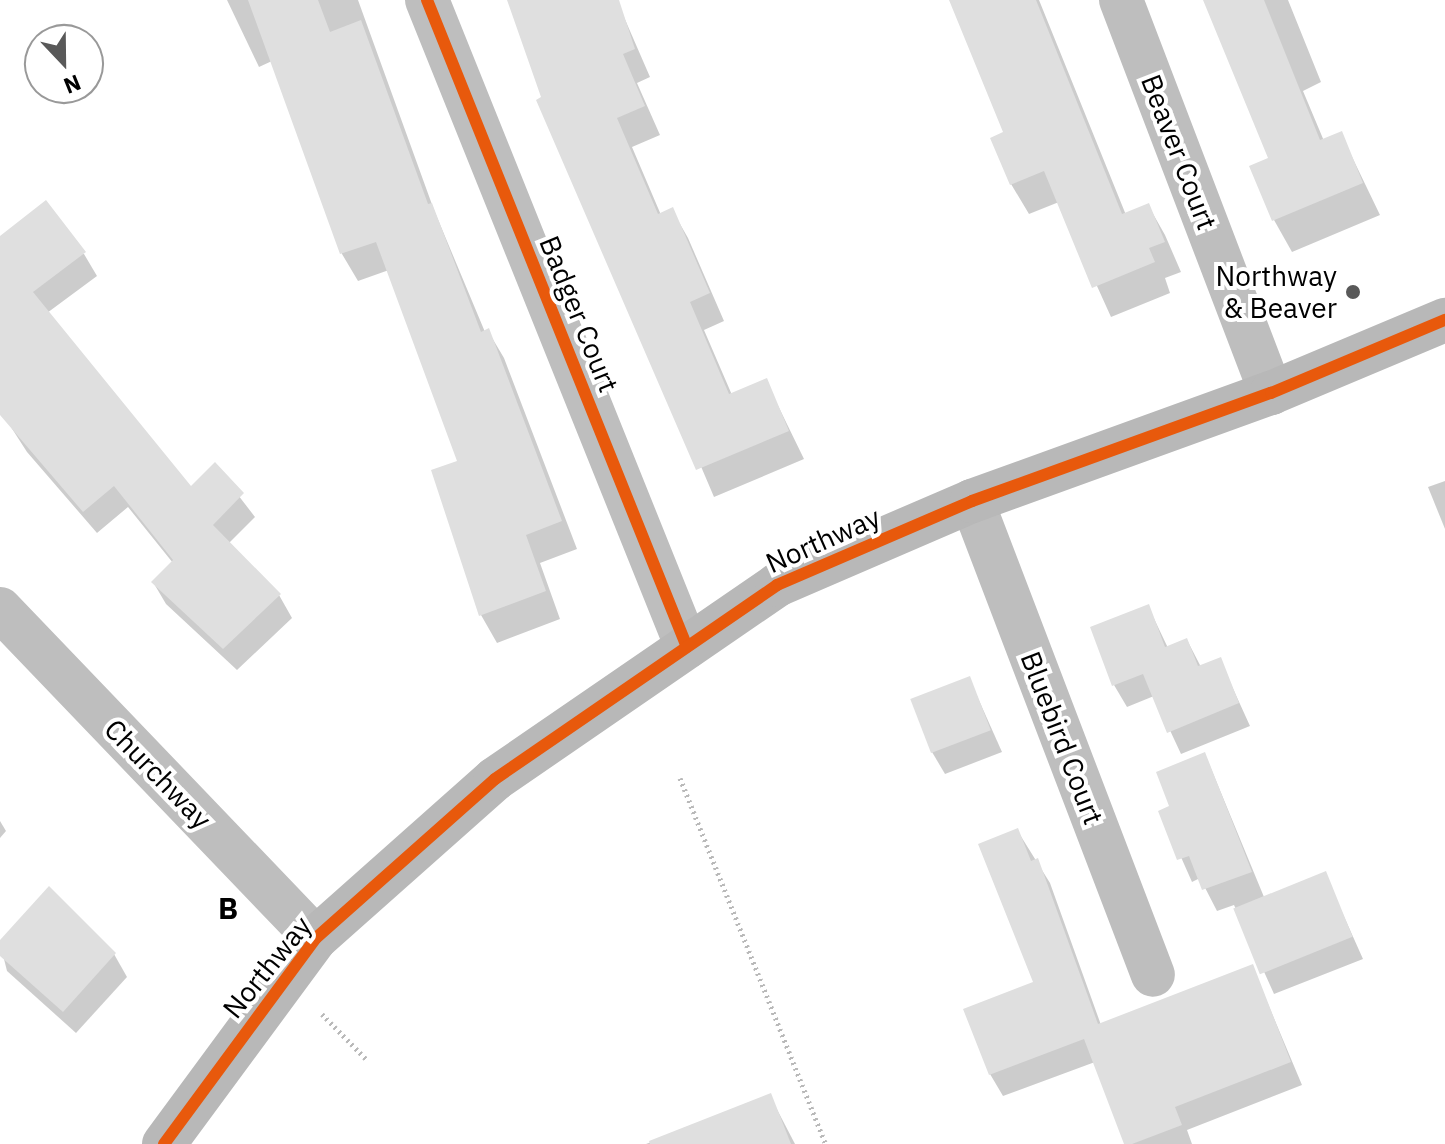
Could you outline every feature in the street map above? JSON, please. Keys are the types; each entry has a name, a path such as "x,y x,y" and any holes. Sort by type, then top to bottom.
{"street":[{"name":"Badger Court","path":"427,0 687,647"},
{"name":"Beaver Court","path":"1121,0 1271,393"},
{"name":"Northway","path":"164,1144 316,938 495,779 777,585 972,501 1271,393 1445,320"},
{"name":"Bluebird Court","path":"972,501 1153,975"},
{"name":"Churchway","path":"0,609 316,938"}],"path":[{"path":"680,778 826,1144"}],"building":[{"path":"248,0 318,0 330,32 361,20 428,204 432,203 481,332 489,328 562,521 526,535 546,591 479,616 431,470 457,461 376,242 340,254"},
{"path":"507,0 619,0 635,49 623,54 645,106 617,118 658,214 673,207 710,293 690,302 729,394 767,378 789,431 696,470 536,100 541,97"},
{"path":"949,0 1036,0 1122,214 1149,203 1165,242 1149,248 1155,262 1092,288 1044,171 1010,185 990,138 1003,132"},
{"path":"1203,0 1264,0 1320,140 1342,131 1363,183 1272,221 1249,166 1268,158"},
{"path":"46,200 86,252 33,292 191,486 215,462 244,493 213,525 281,594 223,649 151,582 173,560 114,486 83,512 0,415 0,236"},
{"path":"1149,604 1165,647 1187,638 1198,666 1221,657 1239,703 1167,733 1143,674 1112,686 1090,627"},
{"path":"970,676 991,730 931,753 910,699"},
{"path":"1205,752 1252,872 1202,890 1189,856 1177,860 1158,811 1169,806 1156,772"},
{"path":"1018,828 1031,861 1038,858 1098,1024 1253,964 1291,1062 1175,1107 1182,1125 1132,1144 1124,1144 1084,1039 989,1075 963,1009 1033,982 978,844"},
{"path":"1326,871 1353,937 1260,974 1233,908"},
{"path":"49,886 116,953 63,1012 0,956 0,940"},
{"path":"771,1093 791,1144 650,1144 649,1141"}],"cycle path":[{"path":"427,0 687,647"},
{"path":"164,1144 316,938 495,779 777,585 972,501 1271,393 1445,320"}],"place":[{"name":"Northway & Beaver","path":"1353,292"}],"district":[{"name":"B","path":"228,908"}]}
